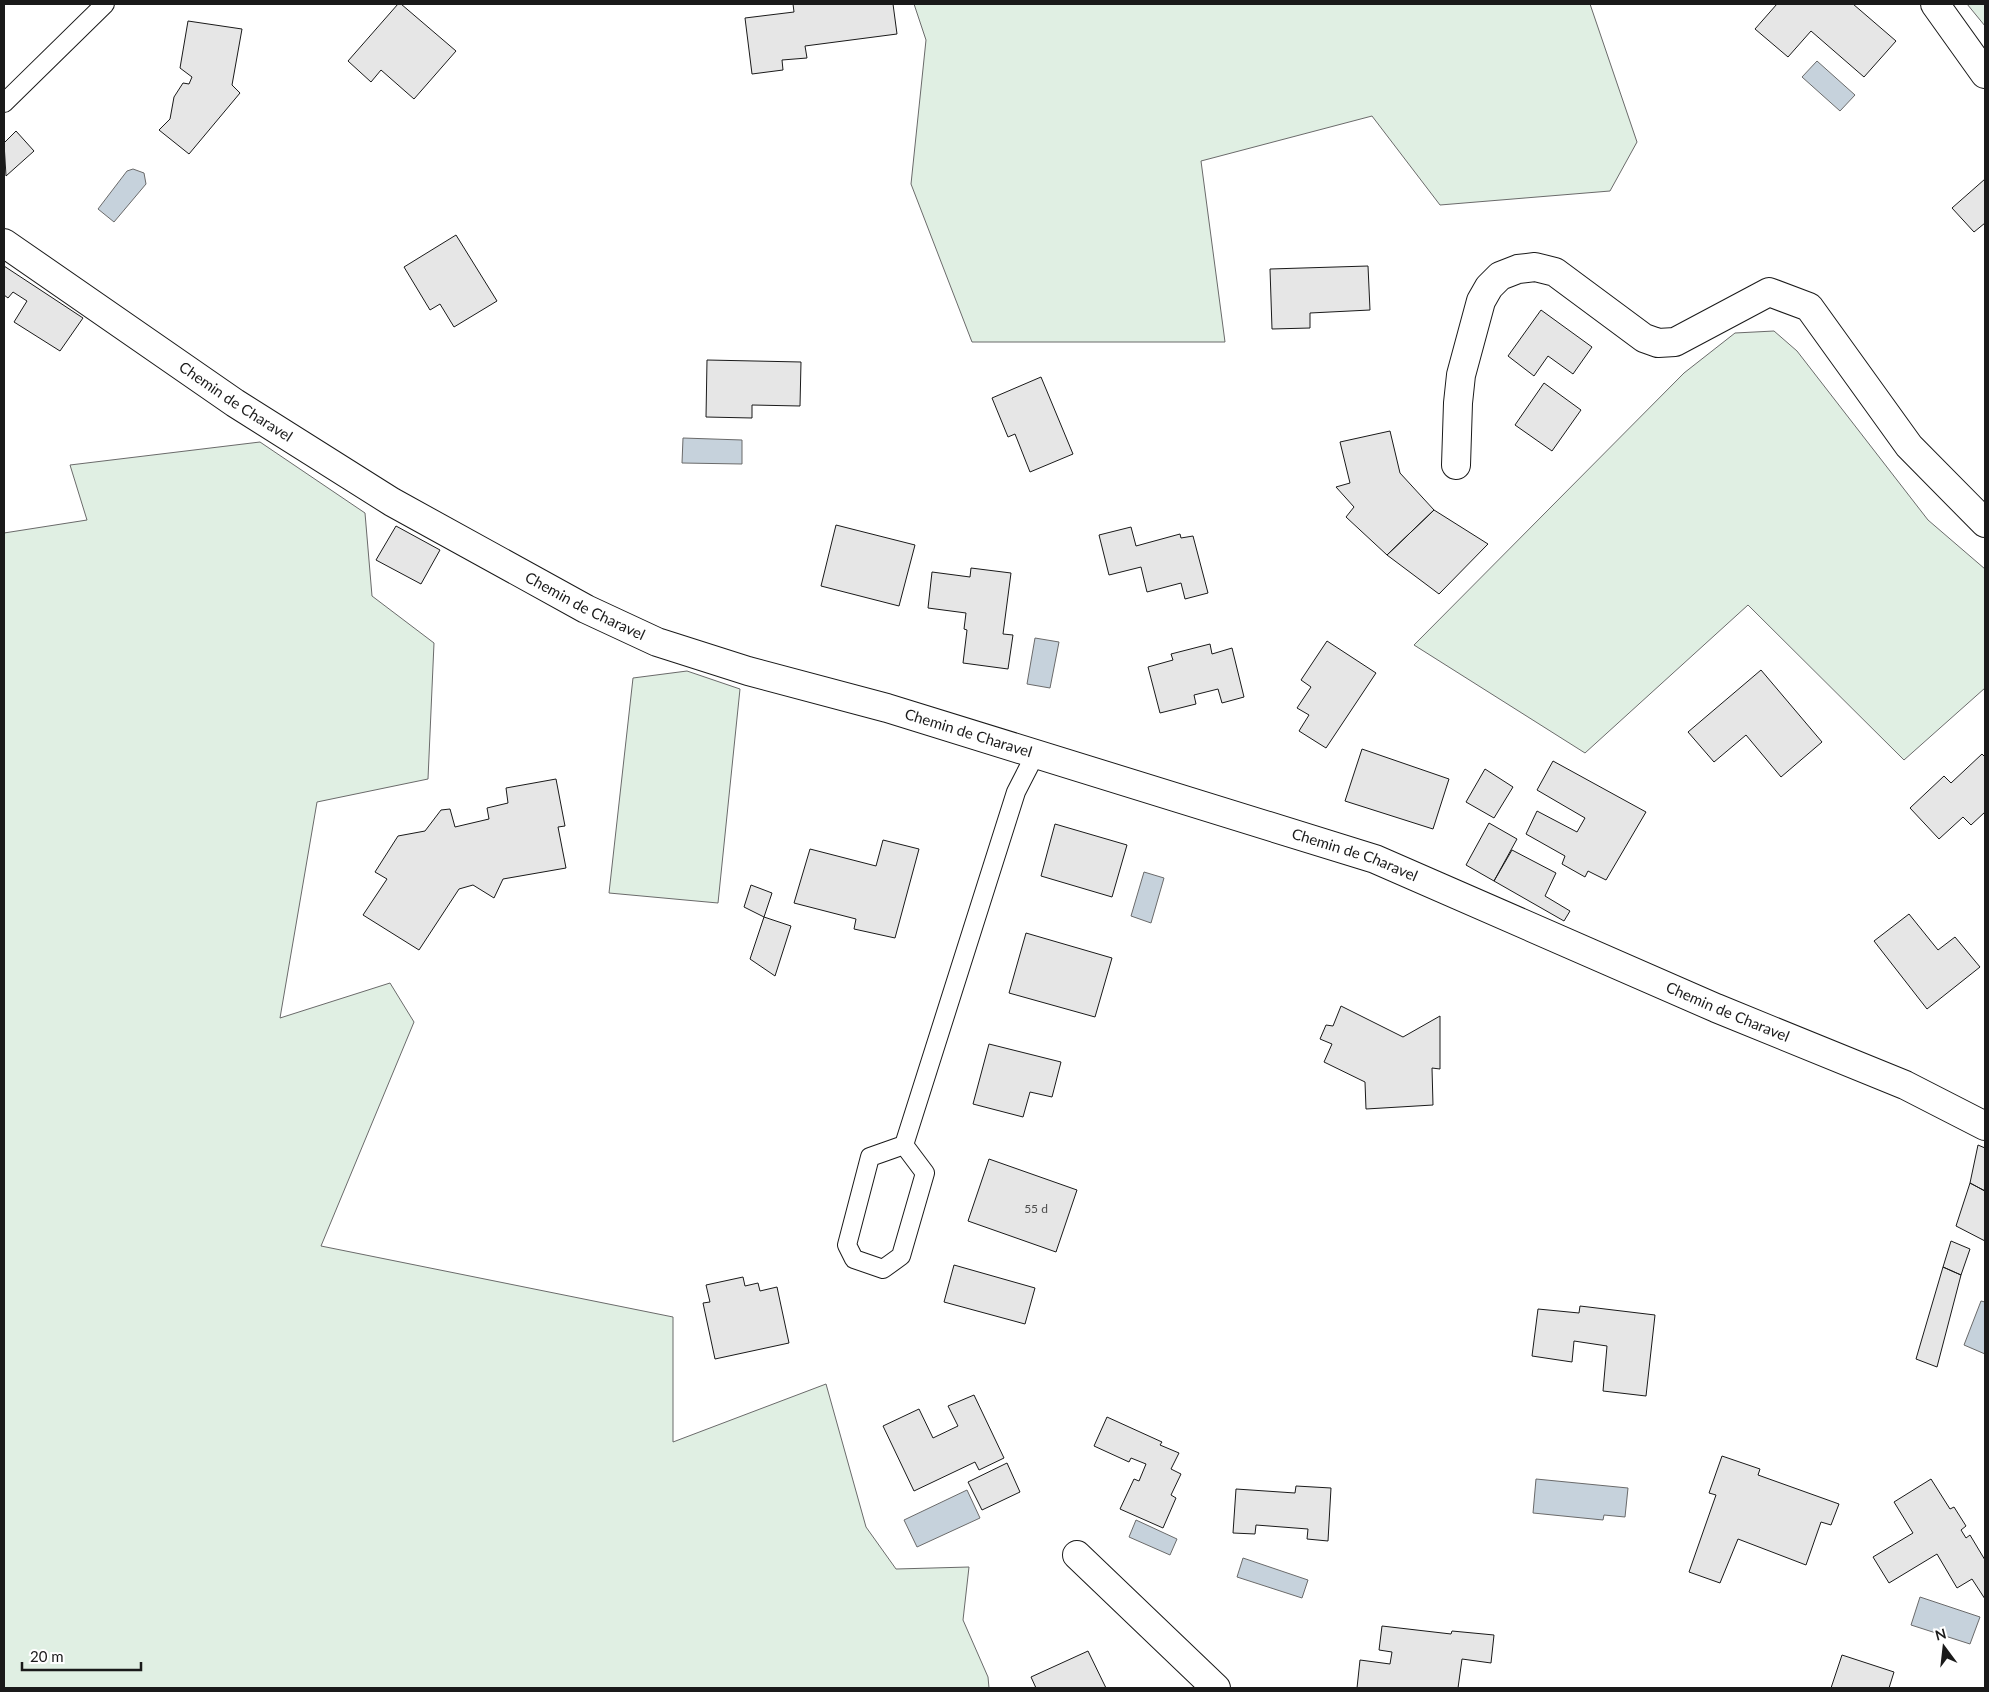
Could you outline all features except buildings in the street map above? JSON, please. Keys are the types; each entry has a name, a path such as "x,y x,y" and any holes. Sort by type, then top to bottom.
{"street":[{"path":"1935,4 1985,74"},
{"name":"Chemin de Charavel","path":"4,243 235,403 392,502 586,609 657,642 748,671 887,708 1036,753 1375,859 1707,1004 1905,1085 1985,1126"},
{"path":"1456,465 1461,375 1481,301 1489,287 1500,276 1518,269 1535,267 1555,272 1644,338 1658,343 1675,342 1769,292 1809,307 1909,446 1985,523"},
{"path":"1077,1555 1216,1688"}],"lane":[{"path":"4,103 104,4"},
{"path":"904,1145 1016,792 1036,753"},
{"path":"904,1145 925,1173 901,1256 883,1269 854,1259 847,1245 870,1157 904,1145"}],"green space":[{"path":"914,4 1590,4 1637,142 1610,191 1440,205 1372,116 1201,161 1225,342 972,342 911,184 926,40"},
{"path":"1967,4 1985,4 1985,26"},
{"path":"1774,331 1797,351 1928,520 1985,569 1985,688 1904,760 1748,605 1585,753 1414,645 1684,373 1735,333"},
{"path":"260,442 365,513 372,596 434,643 428,779 317,802 280,1018 390,983 414,1022 321,1246 673,1317 673,1442 826,1384 866,1527 896,1569 969,1567 963,1620 988,1677 989,1688 4,1688 4,533 87,520 70,465"},
{"path":"687,671 740,689 718,903 609,893 633,678"}],"shaded area":[{"path":"1817,61 1855,95 1840,111 1802,77"},
{"path":"133,169 144,173 146,184 114,222 98,209 127,171"},
{"path":"683,438 742,440 742,464 682,463"},
{"path":"1035,638 1059,642 1050,688 1027,684"},
{"path":"1144,872 1164,878 1151,923 1131,916"},
{"path":"1981,1301 1985,1302 1985,1354 1964,1345"},
{"path":"1536,1479 1628,1488 1625,1517 1604,1515 1603,1520 1533,1513"},
{"path":"967,1490 980,1518 917,1547 904,1520"},
{"path":"1136,1520 1177,1539 1170,1555 1129,1537"},
{"path":"1243,1558 1308,1580 1302,1598 1237,1577"},
{"path":"1920,1597 1980,1617 1970,1644 1911,1625"}]}
